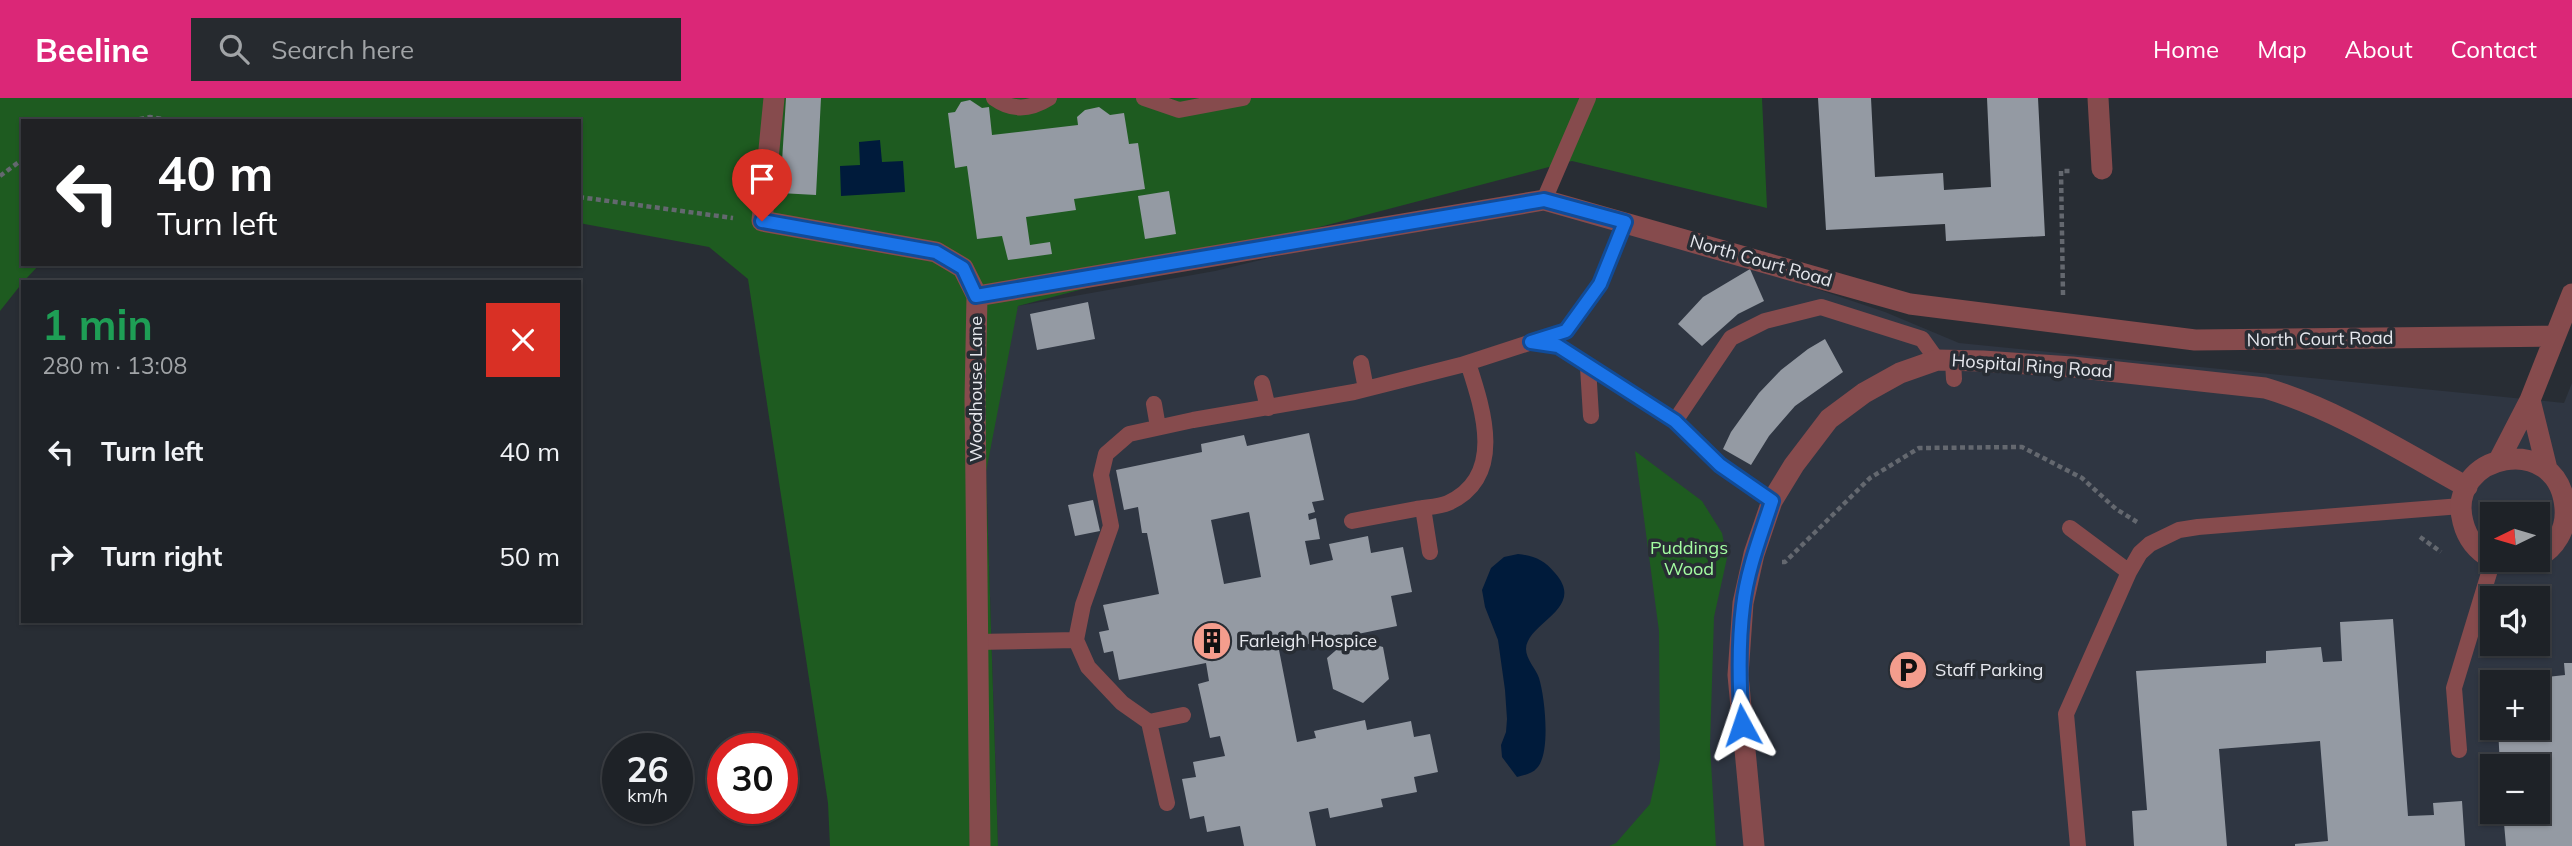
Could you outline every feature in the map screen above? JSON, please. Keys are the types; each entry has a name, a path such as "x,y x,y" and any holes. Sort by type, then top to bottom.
{"street":[{"path":"762,221 774,98"},
{"path":"2098,98 2102,169"},
{"name":"North Court Road","path":"976,296 1544,200 1910,304 2195,340 2554,336"},
{"name":"Woodhouse Lane","path":"762,221 936,252 963,268 976,296 976,642 980,846"},
{"path":"2499,460 2530,400 2572,294"},
{"name":"Hospital Ring Road","path":"1754,846 1738,675 1743,604 1754,554 1772,501 1794,465 1829,419 1864,393 1899,373 1948,367 2072,367 2265,388 2295,397 2350,423 2464,496"},
{"path":"2530,400 2547,469 2568,497 2562,530 2554,547"},
{"path":"2480,552 2470,541 2464,528 2464,496 2475,475 2499,460 2516,458 2547,469"}],"lane":[{"path":"994,98 1009,106 1024,108 1038,105 1049,98"},
{"path":"1144,98 1179,110 1242,98"},
{"path":"1544,200 1588,98"},
{"path":"1167,803 1149,722 1122,703 1088,667 1076,640 1083,605 1111,526 1101,475 1106,454 1129,434 1366,388 1468,363 1566,331 1600,284 1625,222"},
{"path":"1675,421 1731,338 1765,321 1821,307 1922,339 1948,367"},
{"path":"1531,342 1558,346 1675,421 1720,465 1772,501"},
{"path":"1361,363 1366,388"},
{"path":"1352,521 1446,504 1462,495 1481,473 1486,445 1482,403 1468,363"},
{"path":"1588,367 1591,416"},
{"path":"1262,383 1268,408"},
{"path":"1154,404 1158,427"},
{"path":"2064,846 2077,838 2066,715 2129,572 2140,553 2162,537 2179,530 2397,510 2464,496"},
{"path":"1423,508 1430,552"},
{"path":"2070,528 2129,572"},
{"path":"2459,750 2454,688 2490,572"},
{"path":"976,642 1076,640"},
{"path":"1149,722 1183,715"}],"path":[{"path":"140,119 162,119"},
{"path":"0,176 21,160"},
{"path":"2064,324 2061,171 2102,169"},
{"path":"581,197 762,221"},
{"path":"1754,554 1785,562 1870,478 1919,448 2022,447 2082,478 2116,509 2162,537"},
{"path":"2397,510 2399,537 2422,537 2458,566 2480,565"}],"shaded area":[{"path":"1543,209 1721,257 1885,312 1959,343 2564,403 2572,383 2572,846 998,846 986,472 997,380 1018,306 1215,271 1331,243"}],"green space":[{"path":"0,98 1762,98 1767,208 1572,161 1018,306 986,472 998,846 830,846 828,803 748,279 709,247 581,223 581,119 21,119 21,266 38,266 25,280 21,280 21,285 0,311"},
{"name":"Puddings Wood","path":"1635,451 1702,501 1722,533 1727,558 1714,617 1710,746 1716,846 1609,846 1616,843 1650,804 1660,759 1659,631"}],"water":[{"path":"880,140 882,162 903,161 905,192 841,196 840,166 860,165 859,142"},
{"path":"1518,554 1534,557 1547,565 1563,585 1564,596 1560,606 1529,639 1526,649 1541,687 1545,711 1545,738 1544,751 1537,768 1517,777 1502,757 1501,745 1507,719 1505,690 1498,640 1485,607 1482,590 1491,568 1504,557"}],"building":[{"path":"786,98 821,98 816,195 780,193"},
{"path":"1818,98 1871,98 1875,177 1943,173 1944,190 1991,187 1987,98 2038,98 2045,236 1946,241 1945,224 1826,230"},
{"path":"970,100 982,108 989,107 992,135 1078,125 1077,117 1085,110 1099,107 1110,115 1124,113 1129,144 1138,143 1145,189 1074,199 1076,210 1026,217 1030,245 1050,242 1052,254 1008,260 1002,236 977,239 967,166 955,168 948,113 955,112 961,102"},
{"path":"1169,191 1176,234 1145,239 1138,196"},
{"path":"1750,269 1764,301 1738,314 1702,346 1678,324 1703,297"},
{"path":"1088,302 1095,339 1037,350 1030,314"},
{"path":"1825,339 1843,372 1795,406 1769,436 1751,465 1723,449 1731,432 1759,393 1781,370"},
{"name":"Farleigh Hospice","path":"1309,433 1324,500 1312,502 1315,512 1308,514 1309,520 1316,518 1320,539 1305,541 1310,565 1333,560 1329,544 1368,536 1371,553 1403,547 1412,592 1391,596 1397,626 1279,650 1297,742 1316,738 1314,731 1365,720 1367,730 1411,721 1414,737 1430,734 1438,772 1414,777 1417,792 1381,799 1383,807 1330,818 1328,808 1309,812 1316,846 1244,846 1240,826 1207,832 1204,816 1190,819 1182,779 1196,777 1193,762 1225,756 1220,736 1210,738 1198,684 1209,681 1206,663 1119,680 1113,651 1104,653 1099,632 1109,630 1103,605 1159,594 1147,533 1142,533 1138,507 1124,510 1116,470 1202,452 1201,444 1244,435 1247,446","holes":["1249,512 1261,577 1224,584 1211,520"]},
{"path":"1093,500 1100,531 1075,536 1068,505"},
{"path":"2393,619 2408,816 2434,815 2433,803 2462,801 2465,846 2295,846 2328,841 2320,741 2219,749 2227,846 2134,846 2132,811 2147,810 2136,671 2266,663 2266,651 2321,647 2323,662 2342,661 2340,622"},
{"path":"1350,638 1383,647 1389,679 1363,703 1333,689 1327,658"},
{"path":"2564,663 2572,663 2572,846 2506,846 2504,824 2550,824 2550,754 2499,754 2499,740 2550,740 2550,677 2565,675"}],"place":[{"name":"Farleigh Hospice","path":"1212,641"},
{"name":"Staff Parking","path":"1908,670"}],"route":[{"path":"762,221 936,252 963,268 976,296 1544,200 1625,222 1600,284 1566,331 1531,342 1558,346 1675,421 1720,465 1772,501 1754,554 1743,604 1738,675 1742,725"}]}
